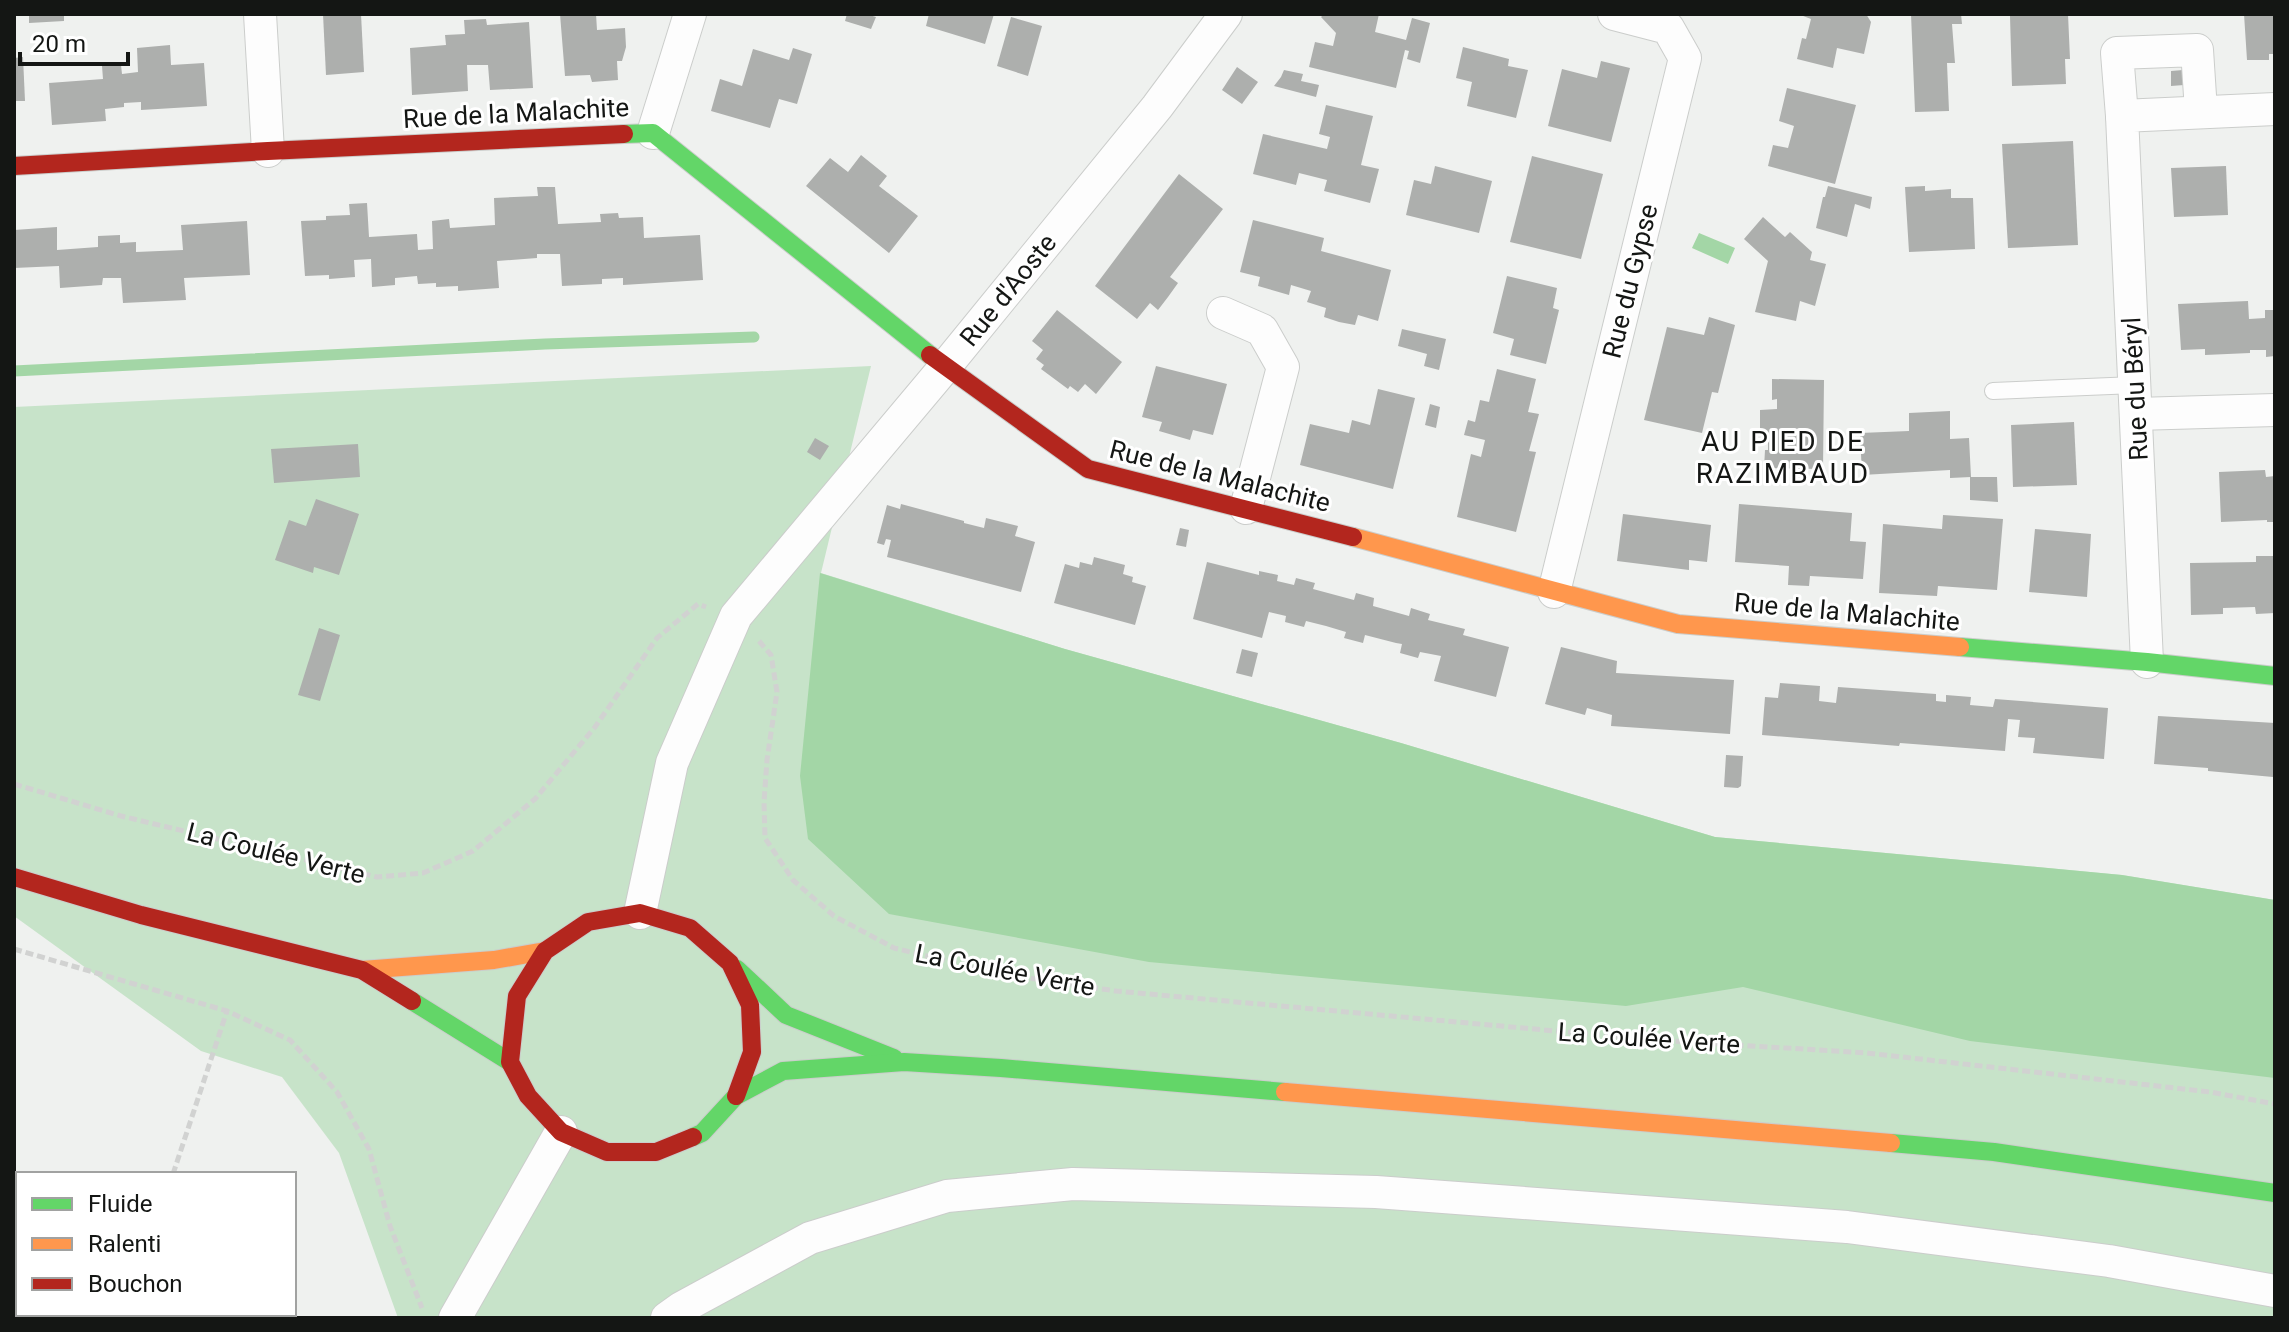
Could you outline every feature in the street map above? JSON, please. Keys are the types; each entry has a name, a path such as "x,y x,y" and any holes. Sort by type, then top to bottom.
{"main road":[{"name":"Rue de la Malachite","path":"14,166 653,133 945,367 1088,469 1246,508 1678,624 2147,662 2275,676"},
{"path":"14,877 141,915 362,970 510,1062 528,1096 561,1132 607,1152 656,1152 702,1133 736,1096 783,1071 904,1062 1994,1152 2275,1193"},
{"path":"362,970 494,960 545,951 588,922 640,913 690,928 786,1015 904,1062"},
{"path":"510,1062 517,996 545,951"},
{"path":"730,963 750,1005 752,1052 736,1096"}],"street":[{"path":"260,14 268,151"},
{"path":"653,133 690,14"},
{"name":"Rue d'Aoste","path":"640,913 672,763 736,616 1157,107 1226,14"},
{"name":"Rue du Gypse","path":"1554,592 1685,58 1668,28 1614,14"},
{"name":"Rue du Béryl","path":"2147,662 2117,53 2197,50 2201,111"},
{"path":"2122,116 2275,109"},
{"path":"1223,313 1262,330 1283,367 1246,508"},
{"path":"2136,400 2275,410"},
{"path":"455,1318 561,1132"},
{"path":"667,1318 810,1238 947,1196 1073,1184 1376,1192 1847,1227 2109,1261 2275,1291"}],"lane":[{"path":"1993,391 2136,400"}],"path":[{"name":"La Coulée Verte","path":"14,784 121,816 377,877 423,873 473,851 535,799 595,727 657,638 698,604 736,616 771,655 777,692 765,788 765,838 793,880 834,916 894,948 1001,974 1116,991 1655,1040 1867,1053 2210,1092 2275,1104"},
{"path":"14,949 227,1011 290,1040 337,1092 369,1149 390,1226 418,1301 428,1318"},
{"path":"174,1172 227,1011"}],"shaded area":[{"path":"1699,233 1735,248 1728,264 1692,248"},
{"path":"871,366 821,573 1065,649 1401,743 1715,837 2122,875 2275,900 2275,1318 398,1318 339,1153 282,1077 201,1051 14,916 14,407"},
{"path":"820,573 1065,649 1401,743 1715,837 2122,875 2275,900 2275,1078 1970,1041 1743,987 1626,1006 1149,962 889,914 808,839 800,776"}],"building":[{"path":"29,14 64,14 64,21 29,23"},
{"path":"323,14 361,14 364,72 326,75"},
{"path":"560,14 596,14 597,30 625,28 626,47 622,61 617,61 618,80 592,82 590,75 565,76"},
{"path":"847,14 876,17 871,29 845,21"},
{"path":"929,14 994,14 985,44 926,26"},
{"path":"1324,14 1379,14 1375,32 1406,40 1412,18 1430,23 1420,63 1407,59 1409,51 1405,50 1396,88 1309,67 1315,42 1333,46 1336,33 1321,17"},
{"path":"1798,14 1866,14 1871,22 1864,54 1837,48 1833,68 1797,59 1811,19"},
{"path":"1911,14 1961,14 1962,24 1952,24 1955,63 1947,63 1949,111 1915,112"},
{"path":"2068,14 2070,59 2065,59 2066,84 2012,86 2010,16"},
{"path":"2244,14 2275,14 2275,54 2269,54 2269,60 2247,60"},
{"path":"1011,17 1042,26 1028,76 997,66"},
{"path":"486,19 487,25 529,22 533,88 490,90 488,65 467,65 468,91 412,95 410,48 446,45 445,35 465,34 464,20"},
{"path":"170,45 171,65 204,63 207,106 141,110 141,102 124,103 124,107 105,109 106,121 52,125 49,83 103,79 102,66 121,65 122,74 138,72 137,48"},
{"path":"1463,47 1509,59 1508,66 1528,70 1516,118 1467,106 1472,82 1456,78"},
{"path":"793,48 812,54 797,104 779,99 770,128 711,111 720,79 742,86 753,49 789,60"},
{"path":"23,57 25,101 14,101 14,58"},
{"path":"1601,61 1630,68 1611,142 1548,126 1562,69 1597,78"},
{"path":"1237,67 1258,82 1242,104 1222,90"},
{"path":"1284,70 1303,74 1301,81 1319,85 1316,97 1274,86"},
{"path":"2183,70 2184,85 2171,86 2171,71"},
{"path":"1787,88 1856,105 1835,184 1768,166 1773,145 1788,148 1794,126 1779,121"},
{"path":"1326,105 1373,116 1361,165 1379,169 1370,203 1324,191 1327,180 1299,173 1296,185 1253,174 1263,134 1327,149 1330,137 1319,134"},
{"path":"2073,141 2078,245 2008,248 2002,144"},
{"path":"861,155 887,176 879,186 918,216 889,253 806,186 830,158 848,172"},
{"path":"1532,156 1603,174 1581,259 1510,242"},
{"path":"1435,166 1492,181 1479,233 1406,215 1414,180 1431,184"},
{"path":"2226,166 2228,215 2174,217 2171,168"},
{"path":"1179,174 1223,209 1170,277 1178,283 1158,310 1150,303 1137,319 1095,286"},
{"path":"1828,186 1872,197 1870,209 1855,204 1847,237 1816,228"},
{"path":"1925,186 1925,191 1951,189 1951,198 1973,198 1975,249 1909,252 1905,187"},
{"path":"537,187 555,187 558,224 601,222 600,214 618,213 619,218 643,217 644,238 700,235 703,280 623,285 623,278 602,279 602,284 562,286 560,254 537,254 537,258 497,261 499,288 458,291 458,286 418,284 417,276 395,278 395,285 372,287 371,259 354,260 355,277 329,279 329,275 305,276 301,221 350,215 349,204 367,203 369,237 417,234 418,250 433,249 432,221 449,219 450,228 495,225 494,198 538,196"},
{"path":"1763,217 1785,237 1790,232 1812,252 1810,260 1826,264 1815,306 1800,301 1796,321 1755,312 1768,261 1744,239"},
{"path":"1253,220 1324,238 1321,251 1391,270 1378,321 1358,315 1355,325 1324,317 1326,308 1307,302 1311,291 1291,285 1289,295 1258,286 1260,277 1240,272"},
{"path":"247,221 250,275 184,278 186,300 123,303 121,278 103,278 102,285 60,288 59,266 14,268 14,230 57,227 57,250 98,247 98,236 120,235 120,243 136,242 136,252 183,250 181,225"},
{"path":"1507,276 1557,288 1553,308 1559,310 1546,364 1510,355 1514,339 1493,333"},
{"path":"2248,301 2249,319 2265,318 2265,310 2275,310 2275,356 2266,357 2266,350 2205,355 2205,349 2181,350 2178,304"},
{"path":"1057,310 1122,362 1096,394 1085,384 1078,392 1070,386 1068,389 1041,369 1044,365 1036,359 1043,350 1032,341"},
{"path":"1709,317 1735,325 1718,393 1712,392 1702,433 1644,420 1667,327 1704,335"},
{"path":"1402,329 1446,339 1439,370 1424,366 1427,354 1398,346"},
{"path":"1156,366 1227,384 1213,435 1193,430 1190,440 1159,431 1162,422 1142,417"},
{"path":"1497,369 1536,379 1528,412 1539,414 1529,451 1536,452 1516,532 1457,517 1471,454 1481,457 1485,440 1464,435 1468,420 1475,422 1480,400 1489,402"},
{"path":"1772,379 1824,380 1823,469 1764,468 1768,439 1760,434 1760,410 1777,409 1777,399 1772,400"},
{"path":"1378,389 1415,398 1393,489 1300,465 1310,424 1349,433 1352,420 1370,425"},
{"path":"1430,404 1440,407 1436,428 1425,425"},
{"path":"1950,411 1950,439 1969,438 1971,477 1950,478 1950,470 1862,475 1860,433 1909,431 1909,413"},
{"path":"2074,422 2077,485 2013,487 2011,425"},
{"path":"815,438 829,446 820,460 807,452"},
{"path":"358,444 360,477 274,483 271,449"},
{"path":"2265,470 2266,477 2275,476 2275,522 2221,522 2219,472"},
{"path":"1970,477 1997,477 1998,502 1970,500"},
{"path":"316,499 359,514 339,575 314,567 313,573 275,560 289,520 306,526"},
{"path":"901,504 984,528 986,518 1018,526 1015,536 1035,542 1021,592 887,557 891,540 886,539 884,545 877,543 887,505 900,509"},
{"path":"1739,504 1852,513 1850,541 1866,542 1863,579 1810,576 1809,586 1788,585 1789,566 1735,562"},
{"path":"1623,514 1711,525 1707,562 1689,560 1689,570 1617,561"},
{"path":"1943,515 2003,519 1997,590 1938,586 1937,596 1879,593 1883,524 1942,529"},
{"path":"1180,528 1189,530 1186,547 1176,545"},
{"path":"2035,529 2091,534 2087,597 2029,592"},
{"path":"2256,556 2275,556 2275,613 2256,614 2255,607 2223,608 2223,614 2191,615 2190,563 2256,562"},
{"path":"1094,557 1125,565 1123,574 1133,577 1132,582 1146,586 1135,625 1054,603 1065,564 1079,568 1080,562 1092,565"},
{"path":"1207,562 1259,575 1259,571 1278,575 1277,581 1294,585 1296,578 1315,583 1313,589 1354,600 1356,593 1374,598 1373,606 1409,616 1411,608 1430,614 1428,620 1465,629 1463,635 1509,647 1496,697 1434,681 1441,656 1420,652 1418,658 1400,653 1402,644 1365,635 1363,643 1344,638 1346,632 1306,621 1304,627 1285,622 1286,616 1269,612 1262,638 1193,619"},
{"path":"319,628 340,635 320,701 298,695"},
{"path":"1561,647 1617,661 1616,673 1734,680 1730,734 1611,726 1612,715 1587,708 1585,715 1545,704"},
{"path":"1242,649 1258,653 1252,677 1236,673"},
{"path":"1780,683 1820,686 1819,701 1836,703 1838,687 1936,694 1936,701 1946,702 1946,695 1971,697 1970,705 1993,707 1995,699 2108,708 2104,759 2033,753 2035,738 2018,737 2020,720 2008,719 2005,751 1762,735 1765,697 1778,698"},
{"path":"2158,716 2275,723 2273,777 2154,764"},
{"path":"1726,755 1743,756 1741,786 1738,788 1724,787"}],"waterway":[{"path":"14,371 545,344 754,337"}],"traffic: fast":[{"path":"624,134 653,133 930,355"},
{"path":"1960,647 2275,676"},
{"path":"737,969 786,1015 894,1058"},
{"path":"412,1001 510,1062"},
{"path":"693,1137 702,1133 736,1096 783,1071 904,1062 1285,1092"},
{"path":"1891,1143 1994,1152 2275,1193"}],"traffic: slow":[{"path":"1353,537 1678,624 1960,647"},
{"path":"362,970 494,960 545,951"},
{"path":"1285,1092 1891,1143"}],"traffic: jam":[{"path":"14,166 624,134"},
{"path":"930,355 1088,469 1353,537"},
{"path":"14,877 141,915 362,970 412,1001"},
{"path":"693,1137 656,1152 607,1152 561,1132 528,1096 510,1062 517,996 545,951 588,922 640,913 690,928 730,963 750,1005 752,1052 736,1096"}],"district":[{"name":"AU PIED DE RAZIMBAUD","path":"1783,457"}]}
